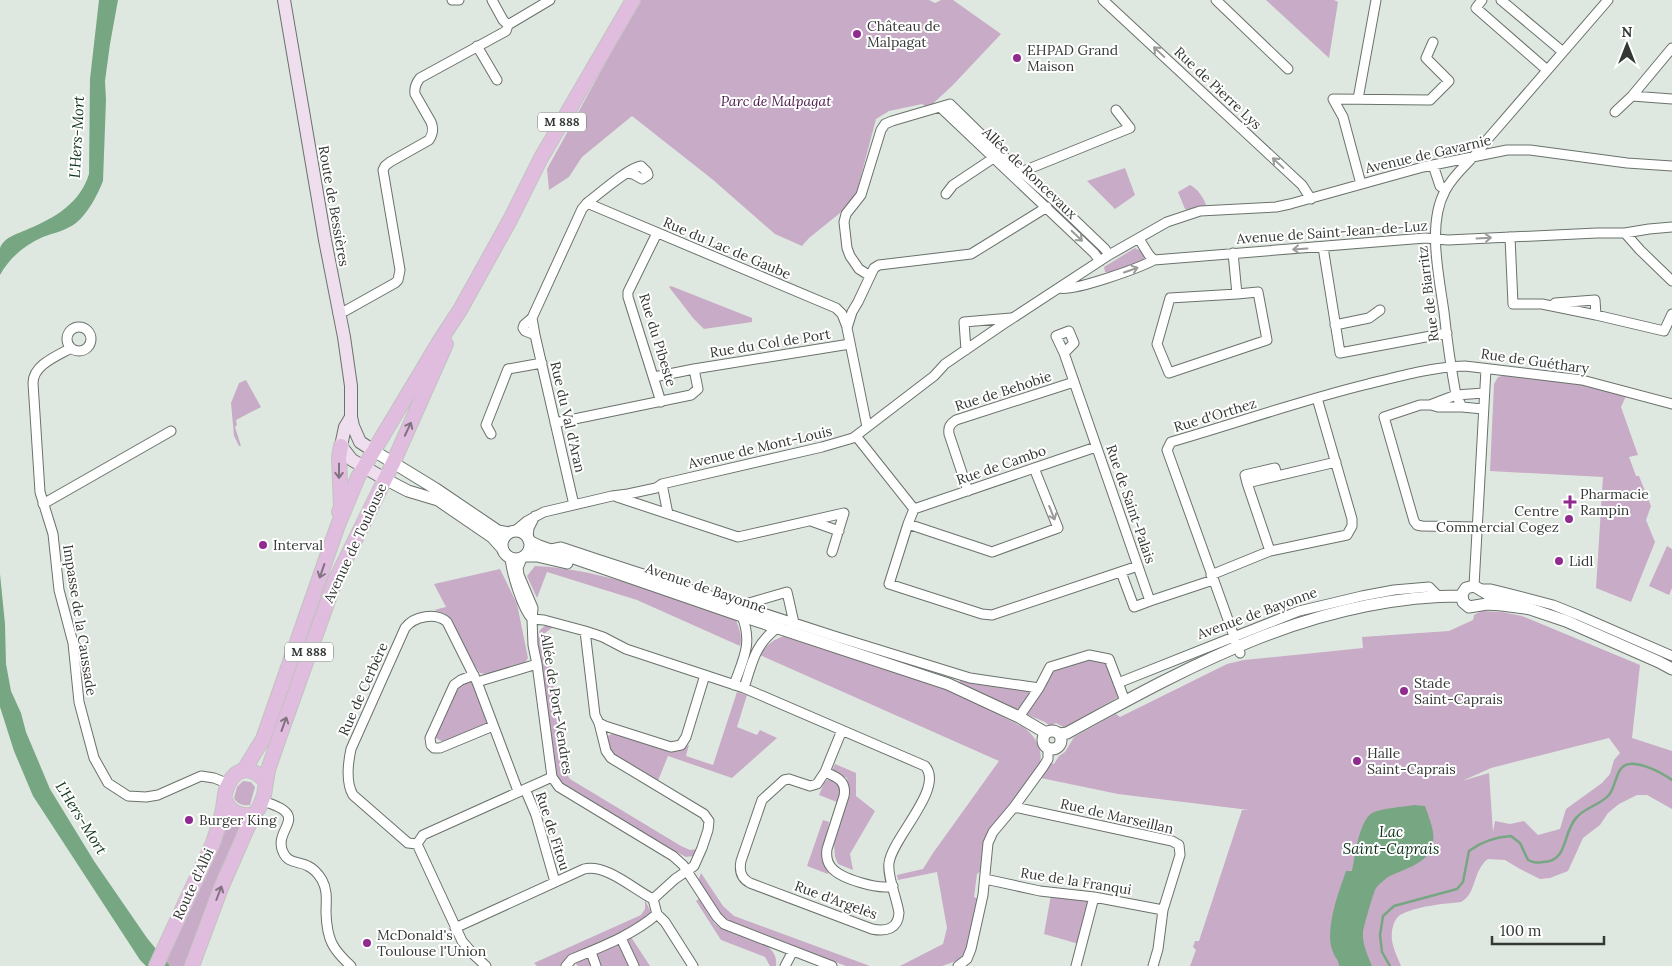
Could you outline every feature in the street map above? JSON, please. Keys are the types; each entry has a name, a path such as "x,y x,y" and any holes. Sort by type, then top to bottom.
{"main road":[{"name":"Route de Bessières","path":"284,0 324,240 351,386 351,417 356,436 360,442 374,451"},
{"name":"Avenue de Toulouse","path":"244,770 263,739 338,525 358,477 460,310 510,220 541,158 633,0"},
{"name":"Avenue de Toulouse","path":"266,782 278,738 335,581 370,510 389,481 393,463 460,310"},
{"name":"Route de Bessières","path":"342,446 345,427 351,417"},
{"path":"342,446 352,460 389,481"},
{"path":"338,525 336,521 341,507 339,457 342,446"},
{"path":"244,770 256,772 266,782 262,802 253,815 241,815 235,812 227,806 225,800 233,777 238,772 244,770"},
{"name":"Route d'Albi","path":"156,966 213,843 220,824 225,800"},
{"name":"Route d'Albi","path":"192,966 221,888 253,815"}],"street":[{"path":"452,0 459,0"},
{"path":"492,0 503,20 508,25"},
{"path":"338,313 378,293 398,280 400,270 383,170 390,162 429,140 432,136 431,122 415,94 416,83 420,78 506,31 508,25 550,0"},
{"name":"Rue de Pierre Lys","path":"1103,0 1302,186 1311,199"},
{"path":"1216,0 1288,69"},
{"path":"1358,99 1376,0"},
{"path":"1482,0 1476,8 1547,70"},
{"path":"1501,0 1563,52"},
{"name":"Rue de Biarritz","path":"1462,407 1456,395 1451,367 1435,239 1440,203 1445,190 1474,156 1482,150 1486,141 1608,0"},
{"path":"1361,184 1343,117 1333,99 1430,100 1449,81 1426,58 1433,42"},
{"path":"477,46 497,80"},
{"path":"1615,112 1632,96 1672,48"},
{"path":"1632,96 1672,100"},
{"name":"Allée de Roncevaux","path":"940,106 950,104 1047,207 1094,252 1105,278"},
{"path":"870,276 859,269 850,256 847,248 844,222 846,214 861,195 881,130 885,124 940,106"},
{"name":"Allée de Roncevaux","path":"940,106 1055,201 1109,255"},
{"path":"1021,172 1130,128 1116,110"},
{"name":"Avenue de Gavarnie","path":"1311,199 1433,165 1507,150 1530,150 1627,163 1672,166"},
{"path":"946,194 953,185 997,155"},
{"path":"1433,165 1440,186 1445,190"},
{"name":"Rue du Val d'Aran","path":"574,505 532,318 582,209 587,203 626,174"},
{"name":"Avenue de Mont-Louis","path":"512,532 544,512 656,488 662,484 853,438 934,376 945,364 1098,262 1167,222 1200,211 1276,207 1311,199"},
{"name":"Rue du Lac de Gaube","path":"587,203 836,308 842,314 847,328"},
{"path":"867,427 847,328 852,312 874,268 879,265 971,254 1047,207"},
{"name":"Avenue de Saint-Jean-de-Luz","path":"1059,288 1072,288 1143,266 1154,260 1425,238 1448,240 1625,232 1672,227"},
{"path":"1625,232 1640,250 1672,281"},
{"name":"Rue du Pibeste","path":"657,233 628,292 628,297 661,402"},
{"path":"1510,237 1513,304 1595,300 1596,315"},
{"path":"1139,239 1154,260"},
{"path":"1323,247 1340,353 1446,333"},
{"path":"1233,253 1237,294"},
{"path":"1258,292 1268,340 1169,373 1157,344 1170,298 1237,294 1258,292"},
{"path":"1542,304 1664,331 1672,314"},
{"path":"1335,325 1369,318 1380,310"},
{"name":"Avenue de Mont-Louis","path":"966,350 964,322 1014,318"},
{"name":"Rue du Col de Port","path":"654,377 850,344"},
{"name":"Impasse de la Caussade","path":"71,348 39,367 33,378 40,492 53,534 59,590 73,643 79,702 94,758 108,783 128,796 136,798 158,795 201,776 214,778 229,784"},
{"name":"Rue de Saint-Palais","path":"1064,353 1150,601"},
{"path":"491,434 486,425 508,369 542,364"},
{"name":"Rue de Guéthary","path":"1451,367 1465,366 1582,380 1672,404"},
{"name":"Rue d'Orthez","path":"1236,646 1167,450 1171,442 1317,398 1402,375 1451,367"},
{"path":"1478,606 1483,598 1479,589 1478,527 1486,369"},
{"name":"Rue du Col de Port","path":"556,423 691,395 698,389 694,370"},
{"name":"Rue de Behobie","path":"968,491 949,434 948,428 951,423 1074,382"},
{"path":"1430,405 1456,395 1484,393"},
{"path":"1121,572 1134,608 1212,578 1270,551 1347,534 1351,531 1352,519 1317,398"},
{"path":"1478,527 1417,525 1414,521 1384,417 1420,405 1483,409"},
{"path":"43,504 171,431"},
{"path":"856,436 914,509 889,584 982,614 992,615 1138,566"},
{"name":"Rue de Cambo","path":"914,509 1096,447"},
{"path":"374,451 429,484 498,531 522,532 528,539"},
{"path":"1270,551 1247,483 1336,462"},
{"path":"908,524 992,552 1058,528 1034,468"},
{"path":"389,481 408,491 438,500 515,555"},
{"path":"662,484 668,514"},
{"path":"612,496 738,536 844,513 832,552"},
{"path":"515,555 529,550 529,528 535,516"},
{"path":"810,520 839,531"},
{"path":"512,532 503,541 515,555"},
{"name":"Avenue de Bayonne","path":"528,539 534,544 550,550 792,627 970,678 1039,688"},
{"name":"Avenue de Bayonne","path":"515,555 540,556 596,564 614,573 742,611 777,628 792,627 948,684 1019,717 1046,733"},
{"name":"Allée de Port-Vendres","path":"515,555 519,575 534,608 532,620 533,645 552,777 559,787 673,856 687,872 717,917 724,924 832,966"},
{"path":"1532,609 1502,604 1472,607 1463,602 1462,596 1466,588 1507,592 1552,605 1578,615 1672,656"},
{"path":"1479,589 1498,598 1574,624 1672,669"},
{"name":"Avenue de Bayonne","path":"742,611 787,592 792,627"},
{"name":"Avenue de Bayonne","path":"1118,683 1236,646 1327,614 1398,600 1462,596"},
{"path":"734,685 747,648 747,632 742,611"},
{"name":"Rue de Cerbère","path":"417,844 408,842 353,795 349,784 351,749 405,628 414,620 436,616 447,622 476,679 493,726"},
{"name":"Rue d'Argelès","path":"532,620 544,620 586,631 603,637 626,649 744,688 842,730 921,764 929,772 928,790 890,858 889,868 898,918 892,928 883,931 872,929 750,883 743,878 740,870 741,861 762,800 784,780 789,779 807,786 814,786 820,782 842,730"},
{"path":"744,688 756,652 765,638 777,628"},
{"path":"586,631 595,716 599,723 606,751 611,758 707,818 709,825 696,862 687,872 675,879 653,899"},
{"name":"Avenue de Bayonne","path":"1060,734 1066,733 1183,671 1236,646"},
{"path":"1019,717 1039,688 1050,667 1090,655 1109,658 1125,701"},
{"path":"493,726 440,748 434,748 431,745 430,738 454,685 461,680 476,679 537,664"},
{"path":"599,723 671,747 681,745 686,738 705,675"},
{"name":"Rue de Fitou","path":"493,726 522,790 536,815 555,882"},
{"path":"958,966 967,959 971,949 983,900 988,843 992,832 1044,768 1048,759 1048,748 1044,743 1044,736 1053,730 1060,734 1062,741 1058,747 1048,748"},
{"path":"825,772 841,780 845,791 827,849 827,858 830,866 836,872 867,885 883,888 893,886"},
{"path":"486,966 468,948 455,928 417,844 423,835 552,777"},
{"path":"262,802 286,811 288,818 282,842 283,852 293,862 308,866 318,874 327,897 326,914 330,942 351,966"},
{"name":"Rue de Marseillan","path":"1014,807 1176,842 1181,848 1180,855 1163,910 1158,949 1153,966"},
{"path":"455,928 584,869 596,868 610,873 653,899 657,914 665,922 693,966"},
{"name":"Rue de la Franqui","path":"985,879 1040,891 1094,897 1163,910"},
{"path":"1076,966 1094,897"},
{"path":"566,966 572,960 621,938 657,914"},
{"path":"621,938 634,966"},
{"path":"785,966 793,951"},
{"path":"591,952 596,966"},
{"path":"967,959 975,966"}],"green space":[{"name":"Parc de Malpagat","path":"640,0 929,0 935,3 941,0 953,0 1001,34 952,86 928,108 922,104 889,111 876,119 856,195 840,213 802,246 775,234 712,179 632,116 582,157 569,177 549,190 547,169"},
{"path":"1266,0 1334,0 1338,2 1329,58"},
{"path":"1125,168 1135,195 1115,209 1087,181"},
{"path":"1190,185 1204,199 1206,205 1185,209 1178,192"},
{"path":"1135,248 1141,251 1145,257 1144,261 1116,272 1105,272 1104,267"},
{"path":"671,286 752,318 752,322 704,329 669,287"},
{"path":"1506,375 1580,384 1626,396 1621,407 1638,455 1629,457 1651,506 1646,520 1655,542 1631,602 1596,588 1603,477 1490,471 1494,384 1498,377"},
{"path":"246,380 261,407 236,420 237,425 235,427 241,446 239,446 234,436 231,403 239,383"},
{"path":"1667,546 1672,549 1672,588 1669,595 1649,586"},
{"path":"535,566 561,568 612,579 736,620 741,636 740,646 637,600 547,572 537,598 527,576"},
{"path":"500,569 517,604 528,658 525,663 520,665 486,674 480,673 476,668 449,617 444,613 434,610 446,607 434,584"},
{"path":"1482,611 1522,616 1640,665 1632,738 1672,751 1672,809 1647,795 1637,795 1619,804 1608,813 1600,825 1583,838 1568,871 1550,878 1540,879 1505,860 1488,859 1479,870 1470,894 1461,902 1422,907 1406,912 1398,917 1393,926 1392,937 1393,947 1401,966 1190,966 1196,950 1193,947 1195,941 1199,941 1242,810 1249,810 1118,794 1041,778 1051,763 1054,764 1059,756 1065,752 1074,737 1116,714 1120,717 1227,664 1244,660 1363,648 1362,637 1449,631 1473,620 1474,615","holes":["1609,738 1620,753 1614,760 1610,774 1602,783 1566,809 1560,829 1538,835 1524,821 1510,824 1495,821 1493,832 1489,773 1462,781 1491,768"]},
{"path":"549,624 553,627 545,633 564,770 570,779 681,846 690,850 698,849 693,856 686,857 678,853 564,784 559,779 556,771 538,643 541,630"},
{"path":"784,636 944,687 1023,727 1037,743 1041,754 1039,765 985,837 981,871 977,874 974,897 978,899 966,951 959,960 942,966 900,966 943,944 947,928 937,872 898,880 897,875 923,869 999,761 760,655 770,643"},
{"path":"1090,658 1108,662 1119,691 1118,697 1065,728 1056,723 1050,726 1028,715 1026,710 1041,693 1053,669"},
{"path":"961,678 1031,691 1023,706 1016,710 959,683"},
{"path":"469,680 472,681 488,720 485,727 445,743 434,737 457,686"},
{"path":"737,692 747,695 737,727 757,735 760,730 777,738 732,778 668,756 657,783 613,757 606,739 609,735 617,733 672,752 689,745 686,756 713,765"},
{"path":"835,764 856,773 856,796 875,811 850,854 853,870 838,864 835,857 834,844 850,793 847,778 832,771"},
{"path":"827,780 837,781 842,790 837,802 819,795"},
{"path":"243,781 251,782 255,787 250,805 240,804 234,798 237,787"},
{"path":"229,815 244,821 186,966 170,966 166,962 180,925 224,834"},
{"path":"823,820 829,822 825,843 828,874 807,866"},
{"path":"701,873 723,906 734,916 870,966 846,966 729,922 719,913 698,881"},
{"path":"1051,895 1089,900 1079,944 1044,934"},
{"path":"699,899 714,923 720,928 767,946 772,950 776,966 770,966 765,957 721,940 696,901"},
{"path":"645,900 655,921 631,937 650,966 578,966 575,963 572,966 537,966 534,963 641,915 645,909"}],"water":[{"path":"99,0 118,0 105,81 103,181 92,204 76,223 43,237 24,248 13,257 0,275 0,248 2,244 12,236 48,220 65,208 79,193 89,174 90,79"},
{"path":"0,574 5,624 6,664 11,691 50,789 94,861 147,938 170,966 146,966 140,960 33,796 14,751 0,707"},
{"name":"Lac Saint-Caprais","path":"1414,805 1425,806 1429,817 1433,834 1430,851 1422,860 1388,877 1376,888 1363,932 1364,945 1372,966 1339,966 1331,944 1332,920 1335,903 1346,871 1352,871 1358,839 1364,823 1376,811"}],"waterway":[{"path":"1390,966 1382,952 1380,935 1383,916 1394,906 1457,889 1463,882 1469,851 1489,841 1511,836 1520,843 1528,860 1537,863 1551,860 1557,857 1561,851 1572,823 1577,817 1609,795 1618,773 1624,766 1631,764 1646,766 1672,780"}],"place":[{"name":"Château de Malpagat","path":"857,34"},
{"name":"EHPAD Grand Maison","path":"1017,58"},
{"name":"Pharmacie Rampin","path":"1570,502"},
{"name":"Centre Commercial Cogez","path":"1569,519"},
{"name":"Interval","path":"263,545"},
{"name":"Lidl","path":"1559,561"},
{"name":"Stade Saint-Caprais","path":"1404,691"},
{"name":"Halle Saint-Caprais","path":"1357,761"},
{"name":"Burger King","path":"189,820"},
{"name":"McDonald's Toulouse l'Union","path":"367,943"}],"water label":[{"name":"L'Hers-Mort","path":"77,137"},
{"name":"L'Hers-Mort","path":"81,818"}]}
